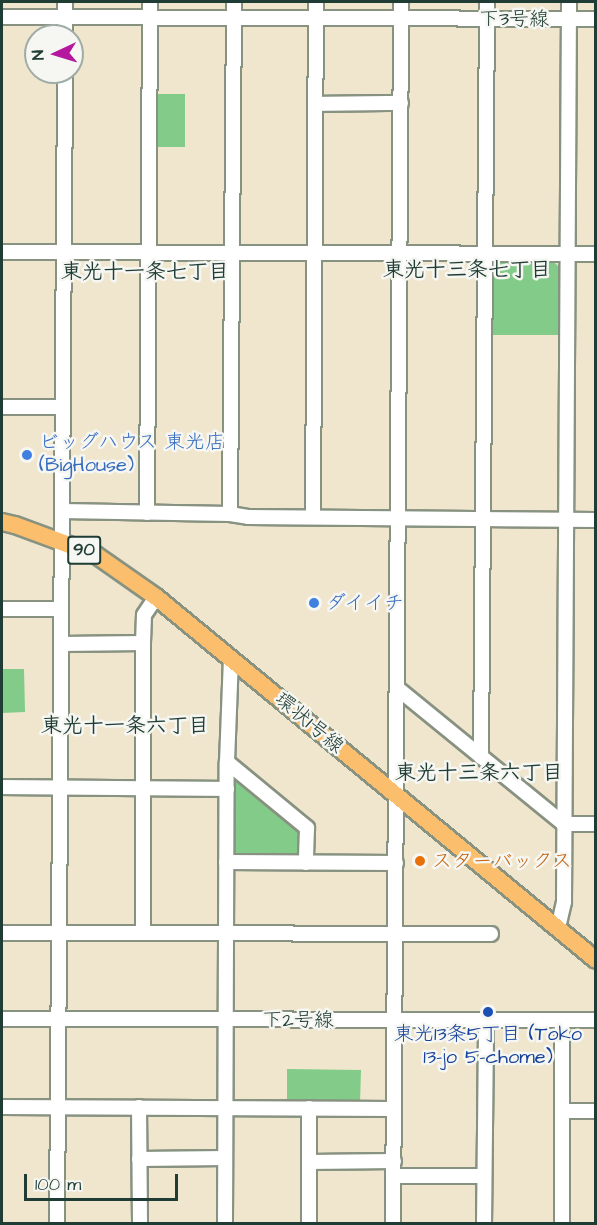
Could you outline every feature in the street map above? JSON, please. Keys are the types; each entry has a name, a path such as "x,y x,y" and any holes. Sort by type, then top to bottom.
{"main road":[{"name":"環状1号線","path":"2,522 62,541 96,555 156,597 596,960"}],"street":[{"path":"65,2 65,24"},
{"path":"147,513 150,2"},
{"path":"230,514 234,2"},
{"path":"313,516 316,2"},
{"path":"393,1224 401,2"},
{"path":"481,757 487,2"},
{"path":"558,928 564,902 569,2"},
{"name":"下3号線","path":"2,17 596,19"},
{"path":"57,1224 65,84"},
{"path":"315,104 401,104"},
{"path":"2,252 596,254"},
{"path":"2,406 62,407"},
{"path":"62,511 230,514 248,517 596,520"},
{"path":"142,932 144,615 156,597"},
{"path":"2,609 62,609"},
{"path":"61,644 143,643"},
{"path":"225,1224 227,762 231,659"},
{"path":"397,688 564,824 596,824"},
{"path":"227,762 307,828 306,863"},
{"path":"2,787 227,789"},
{"path":"226,862 396,863"},
{"path":"2,933 490,934"},
{"name":"下2号線","path":"2,1019 596,1020"},
{"path":"484,1224 486,1020"},
{"path":"562,1020 562,1224"},
{"path":"2,1107 393,1109"},
{"path":"139,1107 140,1224"},
{"path":"309,1108 309,1224"},
{"path":"562,1111 596,1111"},
{"path":"139,1159 225,1158"},
{"path":"309,1162 394,1161"},
{"path":"394,1176 484,1176"}],"green space":[{"path":"156,94 185,94 185,147 156,147"},
{"path":"497,261 554,262 560,268 559,335 491,335 491,269"},
{"path":"2,669 24,669 25,712 2,713"},
{"path":"227,762 307,828 306,863 226,862"},
{"path":"287,1069 361,1070 360,1102 287,1102"}],"place":[{"name":"ビッグハウス 東光店 (BigHouse)","path":"27,455"},
{"name":"ダイイチ","path":"314,603"},
{"name":"スターバックス","path":"420,861"},
{"name":"東光13条5丁目 (Toko 13-jo 5-chome)","path":"488,1012"}],"district":[{"name":"東光十三条七丁目","path":"467,270"},
{"name":"東光十一条七丁目","path":"145,272"},
{"name":"東光十一条六丁目","path":"125,726"},
{"name":"東光十三条六丁目","path":"479,773"}]}
